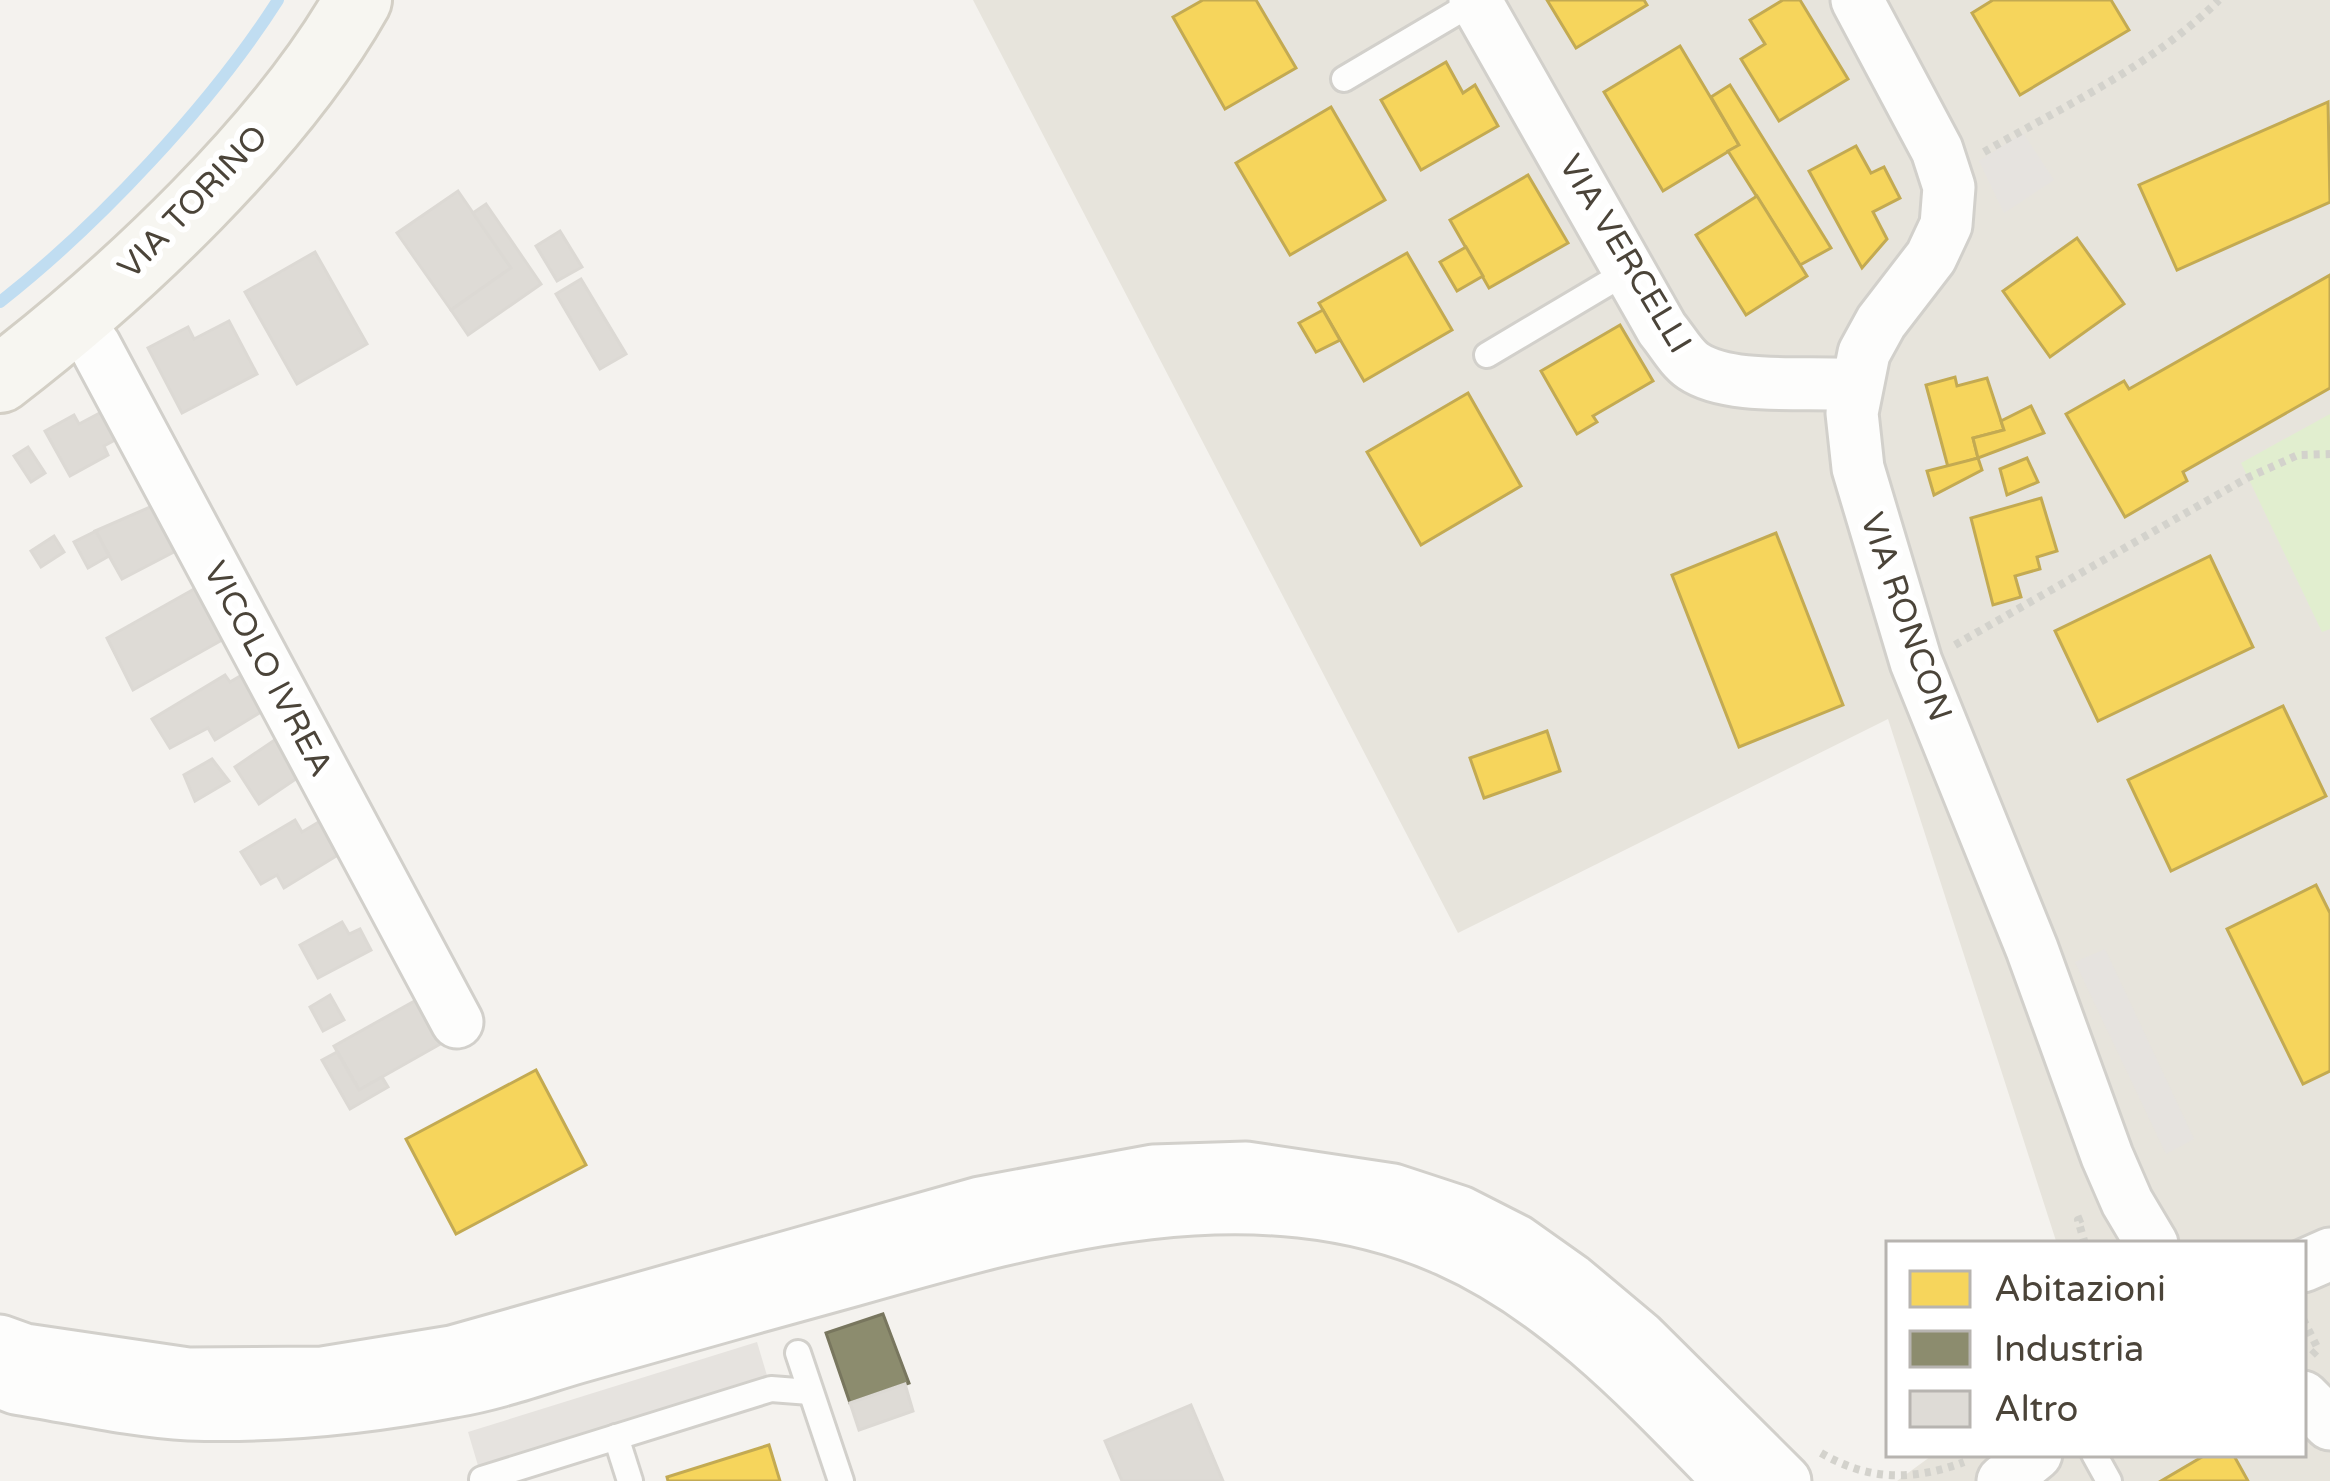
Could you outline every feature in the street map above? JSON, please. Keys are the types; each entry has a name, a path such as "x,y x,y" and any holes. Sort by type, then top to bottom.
{"street":[{"name":"VIA TORINO","path":"0,379 76,318 162,238 266,129 340,34 358,0"},
{"name":"VIA VERCELLI","path":"1476,1 1662,329 1691,365 1738,380 1855,385"},
{"name":"VIA RONCON","path":"1862,2 1937,150 1949,187 1946,225 1931,257 1881,322 1864,353 1852,413 1858,468 1916,662 2032,949 2107,1156 2150,1241"},
{"name":"VICOLO IVREA","path":"76,318 457,1022"},
{"path":"0,1341 25,1350 188,1374 322,1373 452,1352 980,1203 1153,1171 1246,1168 1394,1190 1460,1212 1517,1241 1640,1336 1785,1481"},
{"path":"0,1382 185,1414 326,1413 460,1390 989,1241 1157,1210 1244,1207 1384,1228 1444,1248 1497,1275 1614,1366 1730,1481"},
{"path":"2310,1372 2330,1424"},
{"path":"2002,1481 2032,1457"}],"lane":[{"path":"1344,80 1476,1"},
{"path":"1487,356 1630,269"},
{"path":"798,1353 841,1481"},
{"path":"482,1479 772,1389 810,1392"},
{"path":"616,1438 630,1481"}],"path":[{"path":"1968,161 2171,42 2218,0"},
{"path":"1942,652 2247,478 2298,455 2330,454"},
{"path":"2078,1220 2084,1241"},
{"path":"2306,1342 2310,1372"}],"shaded area":[{"path":"973,0 2330,0 2330,1481 1897,1481 1930,1457 2306,1457 2306,1241 2056,1241 1888,719 1458,933"},
{"path":"2023,133 2054,180 2004,213 1979,161"},
{"path":"2105,949 2194,1139 2166,1154 2075,962"},
{"path":"757,1342 771,1389 482,1479 468,1432"}],"green space":[{"path":"2330,414 2330,629 2322,632 2241,463"}],"building: Abitazioni":[{"path":"1203,0 1256,0 1296,68 1225,109 1173,17"},
{"path":"1547,0 1644,0 1647,5 1576,48"},
{"path":"1783,0 1800,0 1848,79 1779,121 1741,59 1765,44 1750,20"},
{"path":"1993,0 2111,0 2129,30 2020,95 1972,13"},
{"path":"1680,46 1739,145 1663,191 1604,92"},
{"path":"1446,62 1463,93 1475,85 1498,126 1421,170 1381,100"},
{"path":"1730,85 1831,248 1800,265 1728,151 1739,145 1711,97"},
{"path":"2328,102 2330,202 2177,270 2139,185"},
{"path":"1331,107 1385,200 1290,255 1236,163"},
{"path":"1856,146 1871,173 1884,167 1900,198 1873,212 1887,239 1862,268 1809,171"},
{"path":"1528,175 1568,243 1489,288 1450,220"},
{"path":"1757,196 1807,276 1746,315 1696,235"},
{"path":"2077,238 2124,304 2050,357 2003,291"},
{"path":"1466,247 1483,276 1457,291 1440,262"},
{"path":"1407,253 1452,330 1364,381 1319,303"},
{"path":"2330,275 2330,388 2183,472 2187,481 2125,517 2066,414 2124,381 2129,389"},
{"path":"1323,310 1340,340 1316,352 1299,323"},
{"path":"1620,325 1653,381 1593,416 1597,422 1577,434 1541,371"},
{"path":"1955,377 1957,386 1987,378 2004,430 1973,438 1978,458 1948,467 1926,385"},
{"path":"1468,393 1521,486 1421,545 1367,452"},
{"path":"2031,406 2044,433 1978,458 1973,438 2004,430 2001,421"},
{"path":"1978,458 1982,470 1934,495 1927,471"},
{"path":"2027,458 2038,482 2007,495 2000,469"},
{"path":"2041,498 2057,551 2037,557 2040,569 2015,576 2021,597 1993,605 1971,518"},
{"path":"1776,533 1843,705 1739,747 1672,575"},
{"path":"2210,556 2253,647 2098,721 2055,631"},
{"path":"2283,706 2326,796 2171,871 2128,780"},
{"path":"1547,731 1560,771 1484,798 1470,758"},
{"path":"2316,885 2330,913 2330,1071 2303,1084 2227,929"},
{"path":"536,1070 586,1165 456,1234 406,1139"},
{"path":"769,1445 780,1481 668,1481 667,1477"},
{"path":"2202,1457 2235,1457 2248,1481 2161,1481"}],"building: Industria":[{"path":"883,1314 909,1383 850,1403 826,1333"}],"building: Altro":[{"path":"458,191 511,268 451,310 397,233"},
{"path":"486,204 541,284 468,335 451,310 511,268 473,213"},
{"path":"560,231 582,267 557,281 536,246"},
{"path":"315,252 367,344 297,384 245,292"},
{"path":"581,279 626,354 600,369 556,294"},
{"path":"229,321 257,374 182,413 148,348 188,327 194,339"},
{"path":"111,407 126,434 104,446 108,455 70,476 45,431 74,415 79,424"},
{"path":"28,447 45,473 31,482 14,456"},
{"path":"164,501 187,545 122,579 95,531"},
{"path":"96,531 109,556 88,568 74,542"},
{"path":"54,536 64,552 41,567 31,551"},
{"path":"203,584 231,635 133,690 107,638"},
{"path":"252,669 274,704 215,740 208,728 170,748 152,719 225,675 230,682"},
{"path":"279,737 303,774 259,804 235,767"},
{"path":"212,759 229,781 195,801 184,775"},
{"path":"332,814 351,847 284,888 277,875 261,884 241,852 295,820 302,832"},
{"path":"342,922 349,934 360,929 371,950 318,978 300,945"},
{"path":"427,994 451,1038 359,1090 334,1046"},
{"path":"330,995 344,1020 323,1031 310,1007"},
{"path":"337,1052 359,1090 382,1077 388,1087 350,1109 322,1060"},
{"path":"905,1384 913,1411 859,1430 850,1403"},
{"path":"1191,1405 1223,1481 1122,1481 1105,1441"}],"waterway":[{"path":"0,302 151,162 220,81 278,0"}]}
